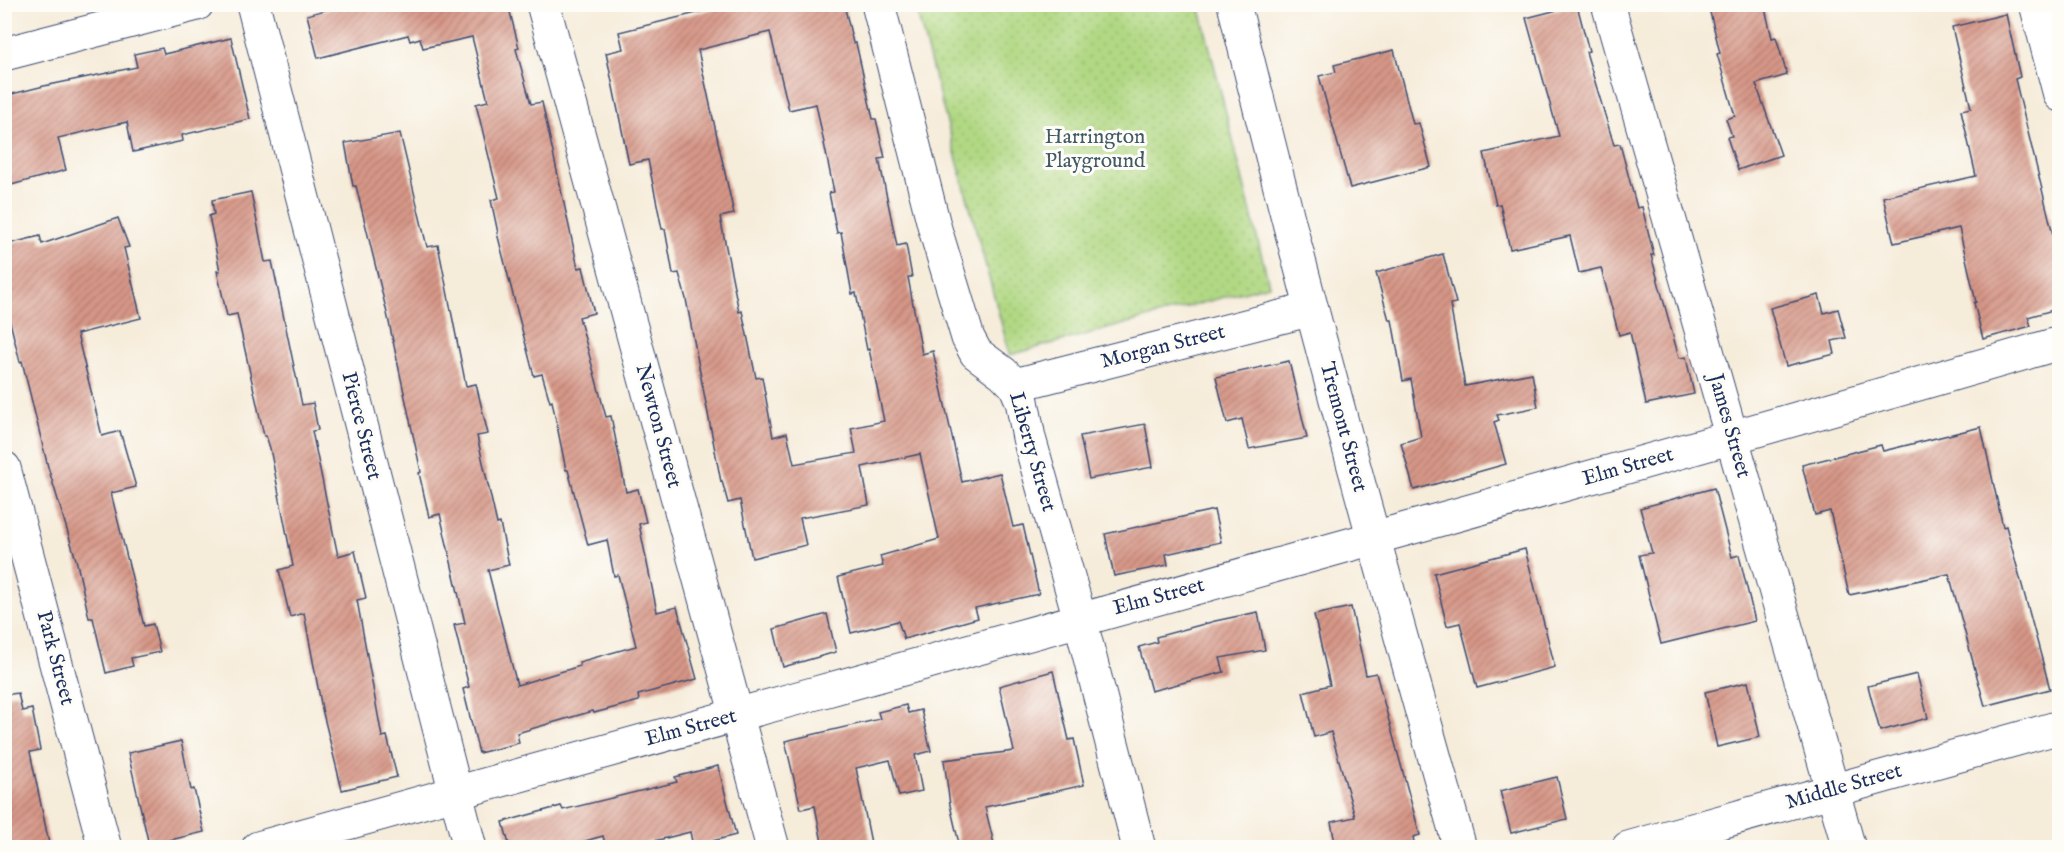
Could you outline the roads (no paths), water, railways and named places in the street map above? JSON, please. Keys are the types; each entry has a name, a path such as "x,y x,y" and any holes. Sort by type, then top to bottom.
{"street":[{"path":"4,54 197,4"},
{"name":"Pierce Street","path":"253,4 470,848"},
{"name":"Newton Street","path":"543,4 773,848"},
{"name":"Liberty Street","path":"878,4 935,229 968,338 976,353 1015,385 1022,401 1029,438 1080,619 1139,848"},
{"name":"Tremont Street","path":"1234,4 1272,161 1373,538 1460,848"},
{"name":"James Street","path":"1608,4 1849,848"},
{"path":"2036,4 2060,95"},
{"name":"Morgan Street","path":"1015,385 1312,309"},
{"name":"Elm Street","path":"258,848 1732,438 2060,343"},
{"name":"Park Street","path":"6,478 105,848"},
{"name":"Middle Street","path":"1628,848 2060,727"}],"park label":[{"name":"Harrington Playground","path":"1095,149"}]}
